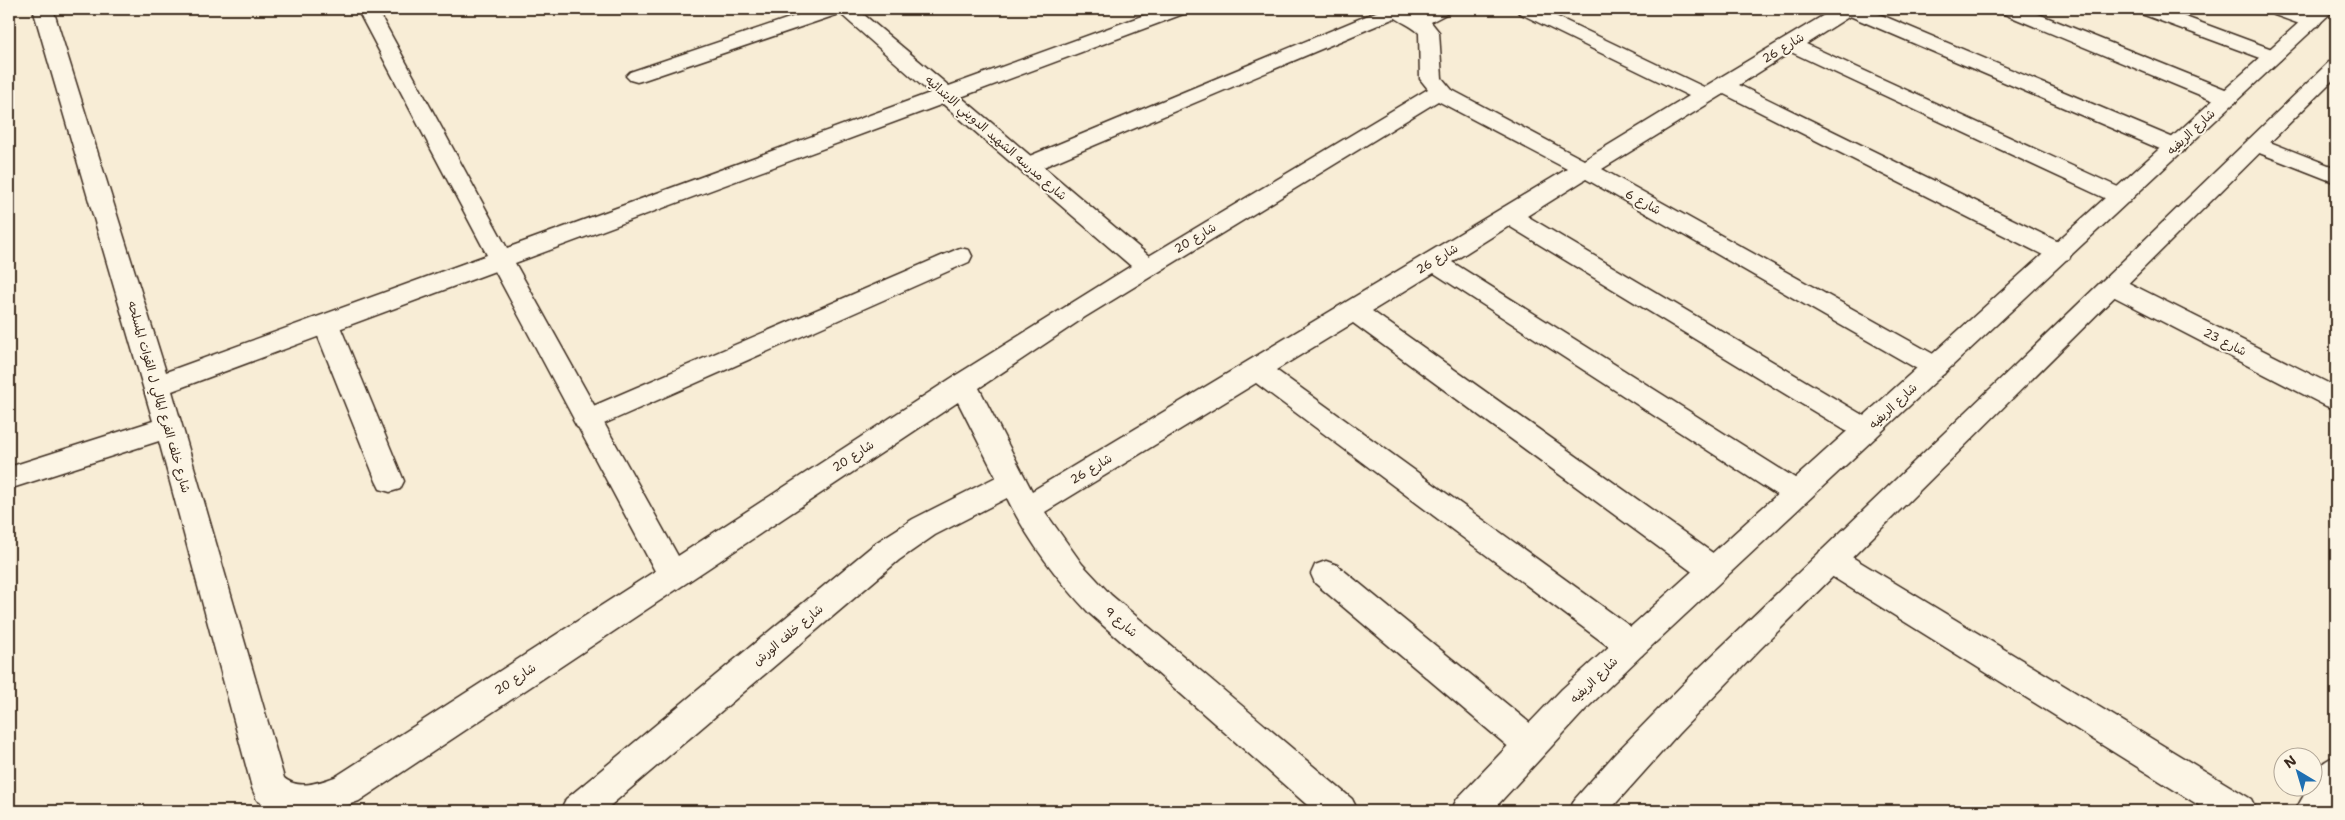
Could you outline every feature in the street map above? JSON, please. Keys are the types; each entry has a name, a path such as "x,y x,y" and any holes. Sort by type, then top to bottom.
{"street":[{"name":"شارع خلف الفرع المالي ل القوات المسلحه","path":"43,9 169,427 269,788"},
{"path":"367,9 586,420 673,575"},
{"path":"637,76 835,9"},
{"name":"شارع مدرسه الشهيد الدويني الابتدائيه","path":"845,9 1147,267"},
{"path":"1121,9 1147,21"},
{"path":"157,386 1179,9"},
{"path":"1028,166 1396,9 1418,21 1429,32 1431,80 1439,91"},
{"path":"1418,21 1441,9"},
{"path":"1526,9 1714,90 2060,253"},
{"path":"1849,9 2175,147"},
{"name":"شارع 26","path":"1020,495 1256,369 1849,9"},
{"path":"2009,9 2227,98"},
{"path":"2146,9 2273,56"},
{"path":"2276,9 2318,15"},
{"name":"شارع الريفيه","path":"1469,811 1530,744 1631,645 2318,15"},
{"path":"1790,44 2120,197"},
{"path":"1587,811 1622,770 1693,695 2114,286 2336,66"},
{"name":"شارع 6","path":"1439,91 1586,170 1935,367"},
{"name":"شارع 20","path":"269,788 282,798 302,801 325,798 347,789 963,384 1147,267 1439,91"},
{"path":"2257,144 2336,176"},
{"path":"1508,215 1866,430"},
{"path":"586,420 960,256"},
{"path":"1433,261 1796,494"},
{"name":"شارع 23","path":"2114,286 2336,399"},
{"path":"1353,310 1713,570"},
{"path":"326,324 390,481"},
{"path":"1256,369 1631,645"},
{"name":"شارع 9","path":"963,384 1020,495 1071,573 1100,604 1340,811"},
{"path":"9,478 169,427"},
{"name":"شارع خلف الورش","path":"578,811 888,551 924,527 1020,495"},
{"path":"1831,560 2239,811"},
{"path":"1326,574 1530,744"},
{"path":"2313,811 2336,772"}]}
